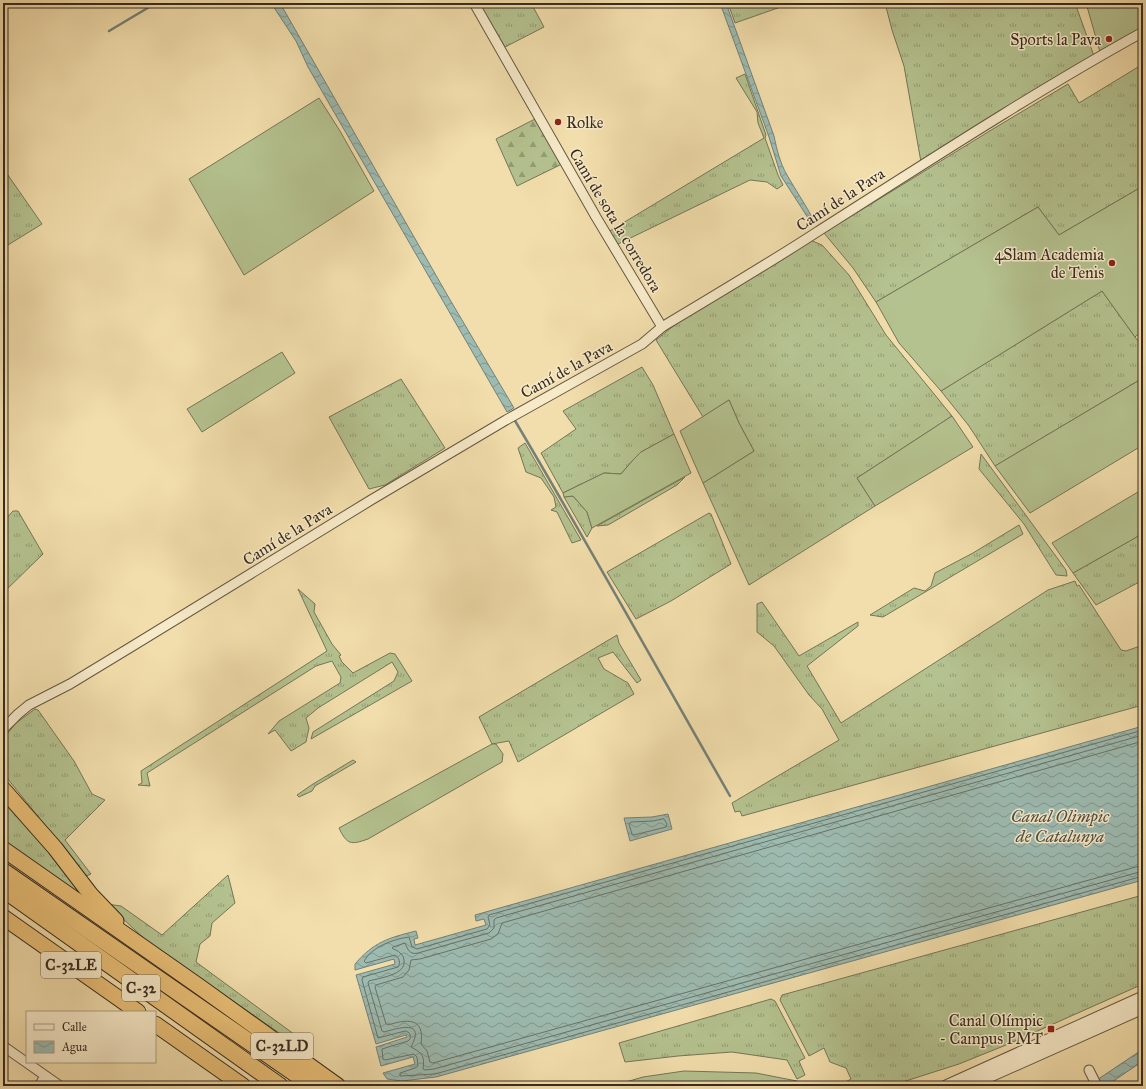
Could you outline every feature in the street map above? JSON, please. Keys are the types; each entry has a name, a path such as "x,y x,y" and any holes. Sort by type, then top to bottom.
{"highway":[{"path":"3,789 55,848 91,895 138,944"},
{"name":"C-32LD","path":"3,849 338,1086"},
{"name":"C-32","path":"5,876 280,1086"},
{"name":"C-32","path":"5,876 313,1086"},
{"name":"C-32LE","path":"3,917 137,1011"},
{"path":"156,1025 243,1086"}],"street":[{"name":"Camí de sota la corredora","path":"474,3 592,211 662,327"},
{"name":"Camí de la Pava","path":"3,729 29,705 70,684 125,652 371,500 524,409 642,344 662,327 816,233 919,166 1097,57 1143,32"},
{"path":"946,1086 1143,997"},
{"path":"968,1086 1143,1008"},
{"path":"3,1046 26,1062"},
{"path":"27,1063 60,1086"},
{"path":"1090,1073 1097,1086"},
{"path":"39,1086 45,1076"}],"green space":[{"path":"479,3 531,3 544,27 505,47"},
{"path":"728,3 792,3 735,23"},
{"path":"885,3 1075,3 1094,56 921,162 904,66"},
{"name":"Sports la Pava","path":"1086,3 1143,3 1143,27 1100,52"},
{"path":"1143,64 1143,186 1059,235 1038,207 876,302 853,268 824,233 1068,84 1079,103"},
{"path":"745,74 766,135 765,138 783,185 777,189 767,182 750,180 616,245 608,232 764,138 758,123 757,112 736,78"},
{"path":"319,98 340,131 374,191 244,275 189,179"},
{"path":"535,119 562,164 517,186 496,139"},
{"path":"3,168 42,224 3,248"},
{"path":"1143,186 1143,330 1135,337 1102,291 941,391 899,343 876,302 1038,207 1059,235"},
{"path":"810,240 822,245 849,275 886,335 952,416 857,478 875,506 749,585 703,483 754,451 729,400 703,417 656,340 686,316"},
{"path":"1102,291 1143,348 1143,378 995,466 969,426 941,391"},
{"path":"282,352 295,373 202,432 187,409"},
{"path":"642,367 653,385 674,434 641,452 621,474 604,473 563,493 541,453 576,429 563,411"},
{"path":"1143,378 1143,445 1030,513 995,466"},
{"path":"401,379 445,448 385,485 369,489 329,417"},
{"path":"729,400 754,451 703,483 680,431"},
{"path":"952,416 973,447 875,506 857,478"},
{"path":"674,434 691,473 592,528 587,512 573,496 564,497 563,493 604,473 621,474 641,452"},
{"path":"525,443 581,540 572,543 557,512 551,510 556,507 554,497 541,478 526,472 518,448"},
{"path":"981,454 1066,570 1067,576 1056,575 1024,524 979,469"},
{"path":"685,477 677,485 608,525 597,526"},
{"path":"1143,489 1143,532 1073,573 1052,543"},
{"path":"573,496 587,512 592,528 587,537 564,497"},
{"path":"13,511 18,511 43,554 3,593 3,522"},
{"path":"709,513 711,514 731,564 671,601 636,619 607,572"},
{"path":"1019,525 1023,534 883,617 870,615 914,588 925,591 931,586 935,573 973,553"},
{"path":"1143,532 1143,580 1096,605 1073,573"},
{"path":"1075,581 1121,650 1126,651 1143,645 1143,705 742,816 740,811 735,812 732,803 839,740 822,709 809,695 774,646 757,632 757,604 762,602 799,656 858,622 858,626 807,666 841,723 1048,590"},
{"path":"298,589 315,604 314,612 332,644 341,655 339,656 342,662 353,673 390,653 395,654 412,681 311,739 313,732 394,681 398,672 392,662 318,708 306,718 309,728 306,742 291,751 275,730 268,734 279,721 340,683 341,677 332,661 316,666 147,773 150,786 138,785 142,783 141,771 327,651"},
{"path":"617,635 619,643 641,680 637,683 613,652 598,658 604,669 628,683 634,694 518,762 509,741 492,744 479,717"},
{"path":"35,709 38,710 74,761 92,794 105,800 65,840 91,874 84,877 57,840 3,773 3,739 16,723"},
{"path":"492,744 496,744 503,754 502,762 368,839 353,843 347,841 342,834 339,828"},
{"path":"353,760 356,762 315,786 312,791 299,797 297,795 313,784"},
{"path":"3,798 18,813 91,904 3,841"},
{"path":"228,875 235,903 212,923 210,936 200,944 196,962 302,1040 313,1054 285,1037 148,942 107,904 121,906 162,935"},
{"path":"1143,895 1143,984 1006,1045 959,1064 890,1086 840,1086 851,1079 846,1068 830,1062 824,1048 809,1056 780,1000 782,995"},
{"path":"771,999 775,1001 805,1058 799,1061 805,1075 797,1079 787,1060 732,1052 625,1062 619,1043"},
{"path":"684,1071 756,1073 797,1081 800,1086 612,1086 643,1077"}],"water":[{"path":"271,3 280,3 449,298 514,408 507,412 308,67 296,41"},
{"path":"720,3 726,3 774,136 782,166 808,209 814,221 812,223 781,176 769,137"},
{"name":"Canal Olimpic de Catalunya","path":"1143,726 1143,880 436,1077 402,1081 387,1079 383,1073 415,1064 413,1057 381,1066 376,1047 407,1037 406,1035 376,1044 356,975 395,964 394,959 355,970 355,964 375,946 382,942 416,931 418,938 414,939 415,945 486,925 484,919 476,921 475,915"},
{"path":"668,814 672,829 630,841 624,818 652,817"},
{"path":"1143,1049 1143,1061 1106,1086 1088,1086"}],"waterway":[{"path":"109,31 156,3"},
{"path":"514,419 730,796"}],"place":[{"name":"Sports la Pava","path":"1109,39"},
{"name":"Rolke","path":"558,122"},
{"name":"4Slam Academia de Tenis","path":"1112,263"},
{"name":"Canal Olímpic - Campus PMT","path":"1051,1029"}]}
